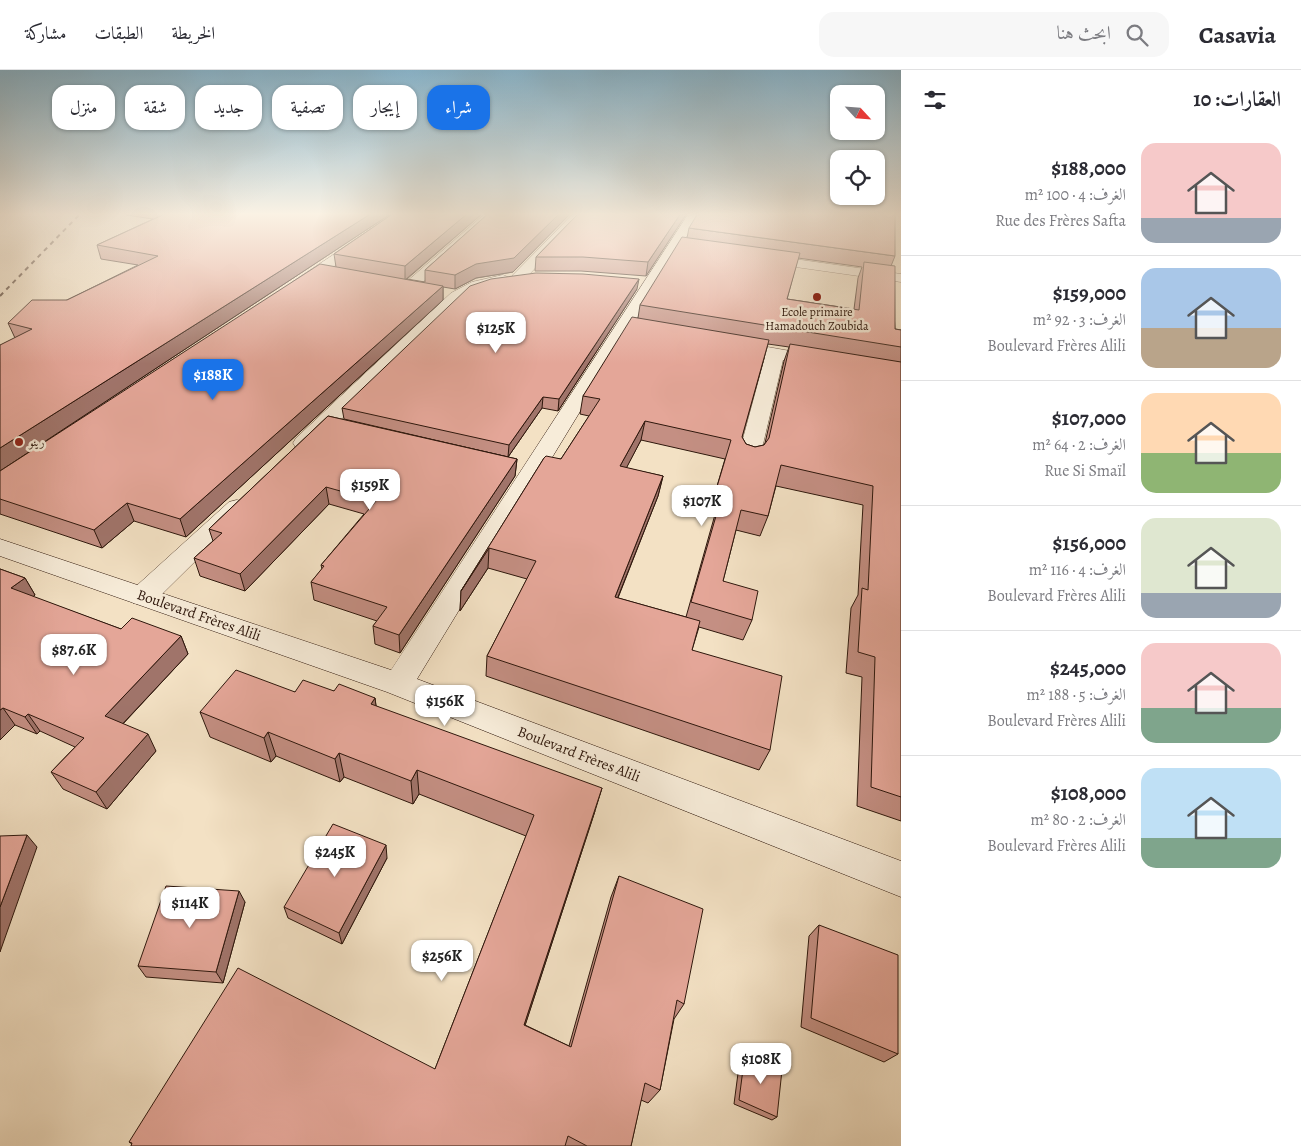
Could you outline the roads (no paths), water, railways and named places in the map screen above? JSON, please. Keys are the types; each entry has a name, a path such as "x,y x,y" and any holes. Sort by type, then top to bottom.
{"street":[{"path":"278,298 330,263"},
{"path":"409,287 436,263"},
{"path":"518,278 532,263"},
{"path":"398,684 524,469 633,328 640,283 664,263"},
{"path":"795,263 901,278"},
{"path":"320,270 338,274"},
{"path":"290,456 335,425 457,296 477,285 518,278 547,277"},
{"path":"391,284 457,296"},
{"path":"709,342 843,365"},
{"path":"749,457 775,354"},
{"path":"143,596 248,496"},
{"name":"Boulevard Frères Alili","path":"0,547 398,684 901,879"}],"railway":[{"path":"0,296 32,263"}],"place":[{"name":"Ecole primaire Hamadouch Zoubida","path":"817,297"},
{"name":"رينو","path":"19,442"}]}
